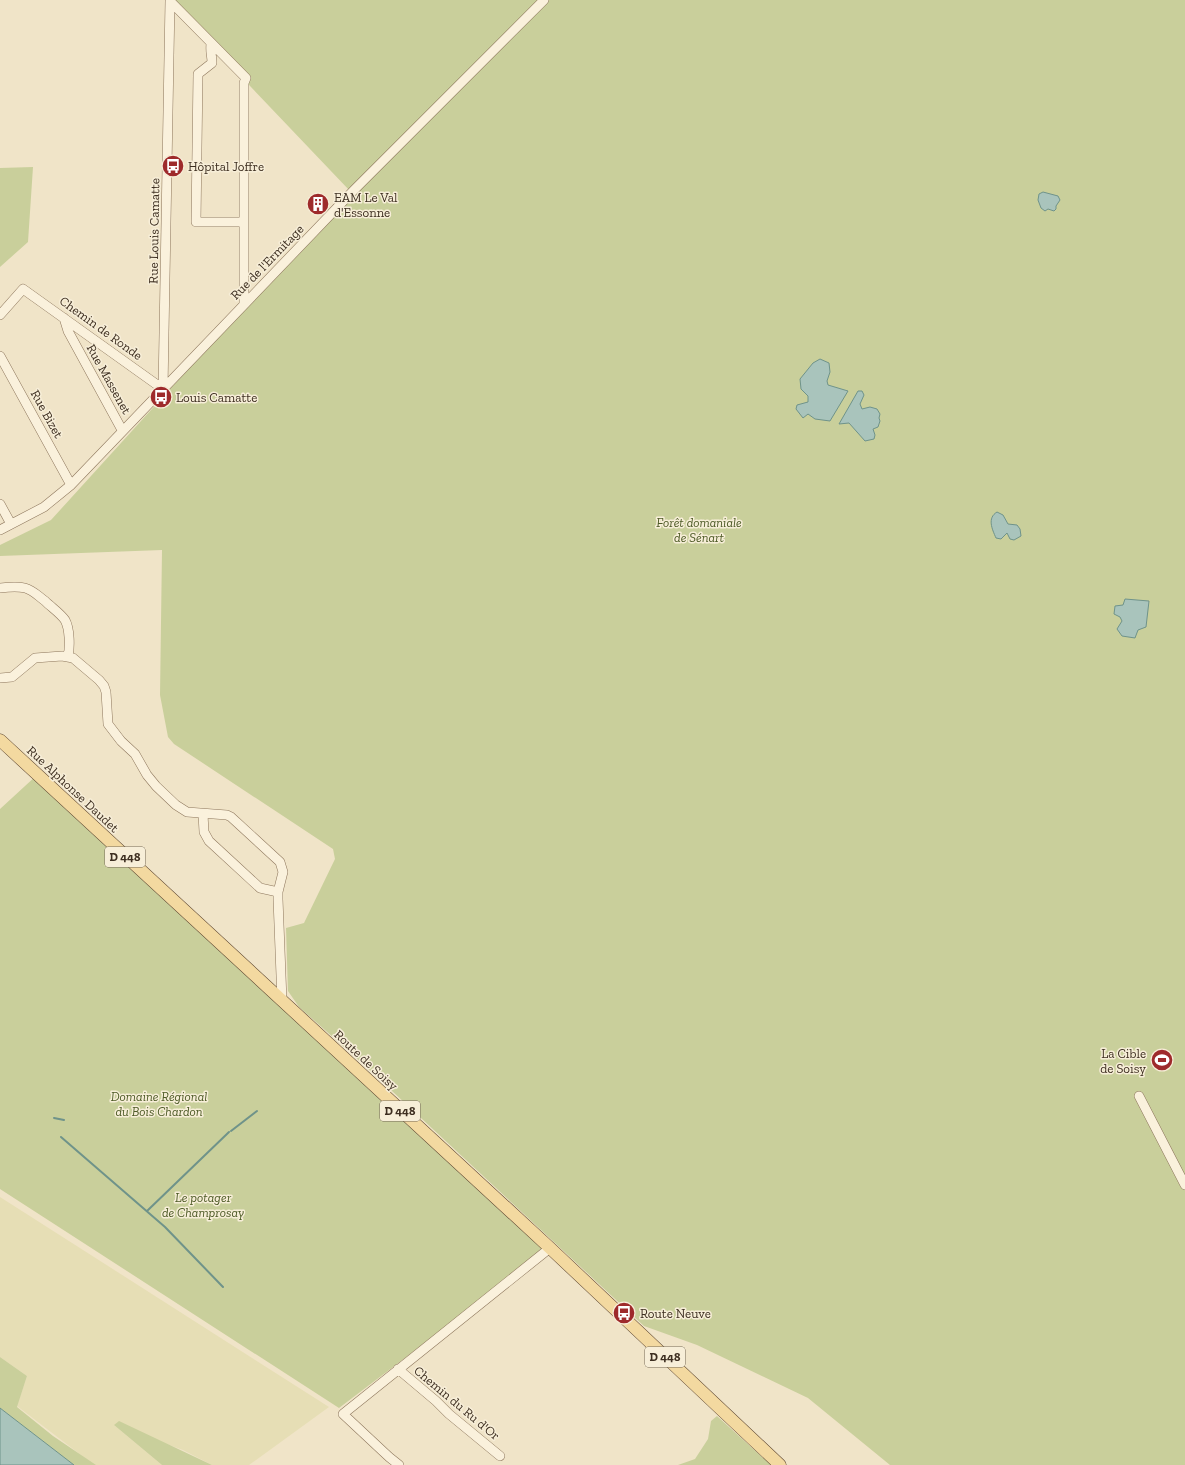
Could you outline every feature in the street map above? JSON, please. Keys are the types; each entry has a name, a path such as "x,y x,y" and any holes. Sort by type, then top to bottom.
{"main road":[{"name":"Rue Alphonse Daudet","path":"0,740 252,973"},
{"name":"Route de Soisy","path":"252,973 550,1248"},
{"name":"D 448","path":"550,1248 780,1465"}],"street":[{"name":"Rue de l'Ermitage","path":"0,530 44,507 71,484 397,146 544,0"},
{"name":"Rue Louis Camatte","path":"163,389 170,1 211,44"},
{"path":"211,44 210,53 212,56 212,63 198,74 196,222 244,222"},
{"path":"211,44 246,78 244,91 244,304"},
{"name":"Chemin de Ronde","path":"0,315 23,289 163,389"},
{"name":"Rue Massenet","path":"64,318 68,331 122,430"},
{"name":"Rue Bizet","path":"0,356 71,484"},
{"path":"0,504 11,524"},
{"path":"0,588 18,586 33,591 60,615 65,621 67,627 69,649 68,657"},
{"path":"0,678 12,677 35,658 68,657 78,662 104,686 106,692 108,724 121,741 136,754 151,780 181,809 187,812 231,817 276,857 280,862 283,872 278,892 282,1001"},
{"path":"203,814 204,832 209,841 260,888 278,892"},
{"path":"1138,1096 1185,1185"},
{"path":"399,1465 343,1414 550,1248"},
{"name":"Chemin du Ru d'Or","path":"398,1369 500,1456"}],"shaded area":[{"path":"0,1197 329,1407 249,1465 212,1465 183,1450 114,1425 162,1465 94,1465 17,1406 27,1376 0,1357"}],"green space":[{"name":"Forêt domaniale de Sénart","path":"168,0 1185,0 1185,1465 890,1465 808,1398 697,1345 644,1326 362,1063 299,1007 288,991 286,928 304,923 335,859 333,849 174,744 168,737 160,695 162,550 0,556 0,545 51,520 350,191"},
{"path":"33,167 28,242 0,267 0,168"},
{"name":"Domaine Régional du Bois Chardon","path":"37,775 550,1248 339,1408 0,1189 0,809"},
{"path":"0,1357 27,1376 17,1407 53,1436 96,1465 74,1465 0,1408"},
{"path":"717,1416 771,1465 678,1465 695,1459 708,1439 711,1421"},
{"path":"119,1421 212,1465 162,1465 114,1425"}],"water":[{"path":"1043,192 1058,196 1060,200 1054,211 1048,209 1045,211 1041,208 1038,200 1039,194"},
{"path":"820,359 829,363 830,372 827,381 828,385 848,391 830,421 815,419 808,414 803,418 796,409 797,405 808,402 808,396 801,389 800,379 813,363"},
{"path":"858,391 862,391 864,395 860,404 862,409 870,407 877,409 880,414 878,427 873,429 875,435 874,439 865,441 849,423 839,424"},
{"path":"997,512 1003,515 1008,524 1017,525 1020,529 1021,536 1014,540 1010,539 1007,533 1001,539 996,538 991,520"},
{"path":"1125,599 1149,601 1146,627 1138,630 1135,638 1122,636 1117,629 1122,621 1120,617 1114,614 1115,606 1123,605"},
{"path":"0,1408 74,1465 0,1465"}],"waterway":[{"path":"231,1131 257,1111"},
{"path":"54,1118 64,1120"},
{"path":"147,1211 229,1132"},
{"path":"61,1137 165,1227 223,1287"}],"place":[{"name":"Hôpital Joffre","path":"173,166"},
{"name":"EAM Le Val d'Essonne","path":"318,204"},
{"name":"Louis Camatte","path":"161,397"},
{"name":"La Cible de Soisy","path":"1162,1060"},
{"name":"Route Neuve","path":"624,1313"}],"park label":[{"name":"Le potager de Champrosay","path":"203,1204"}]}
